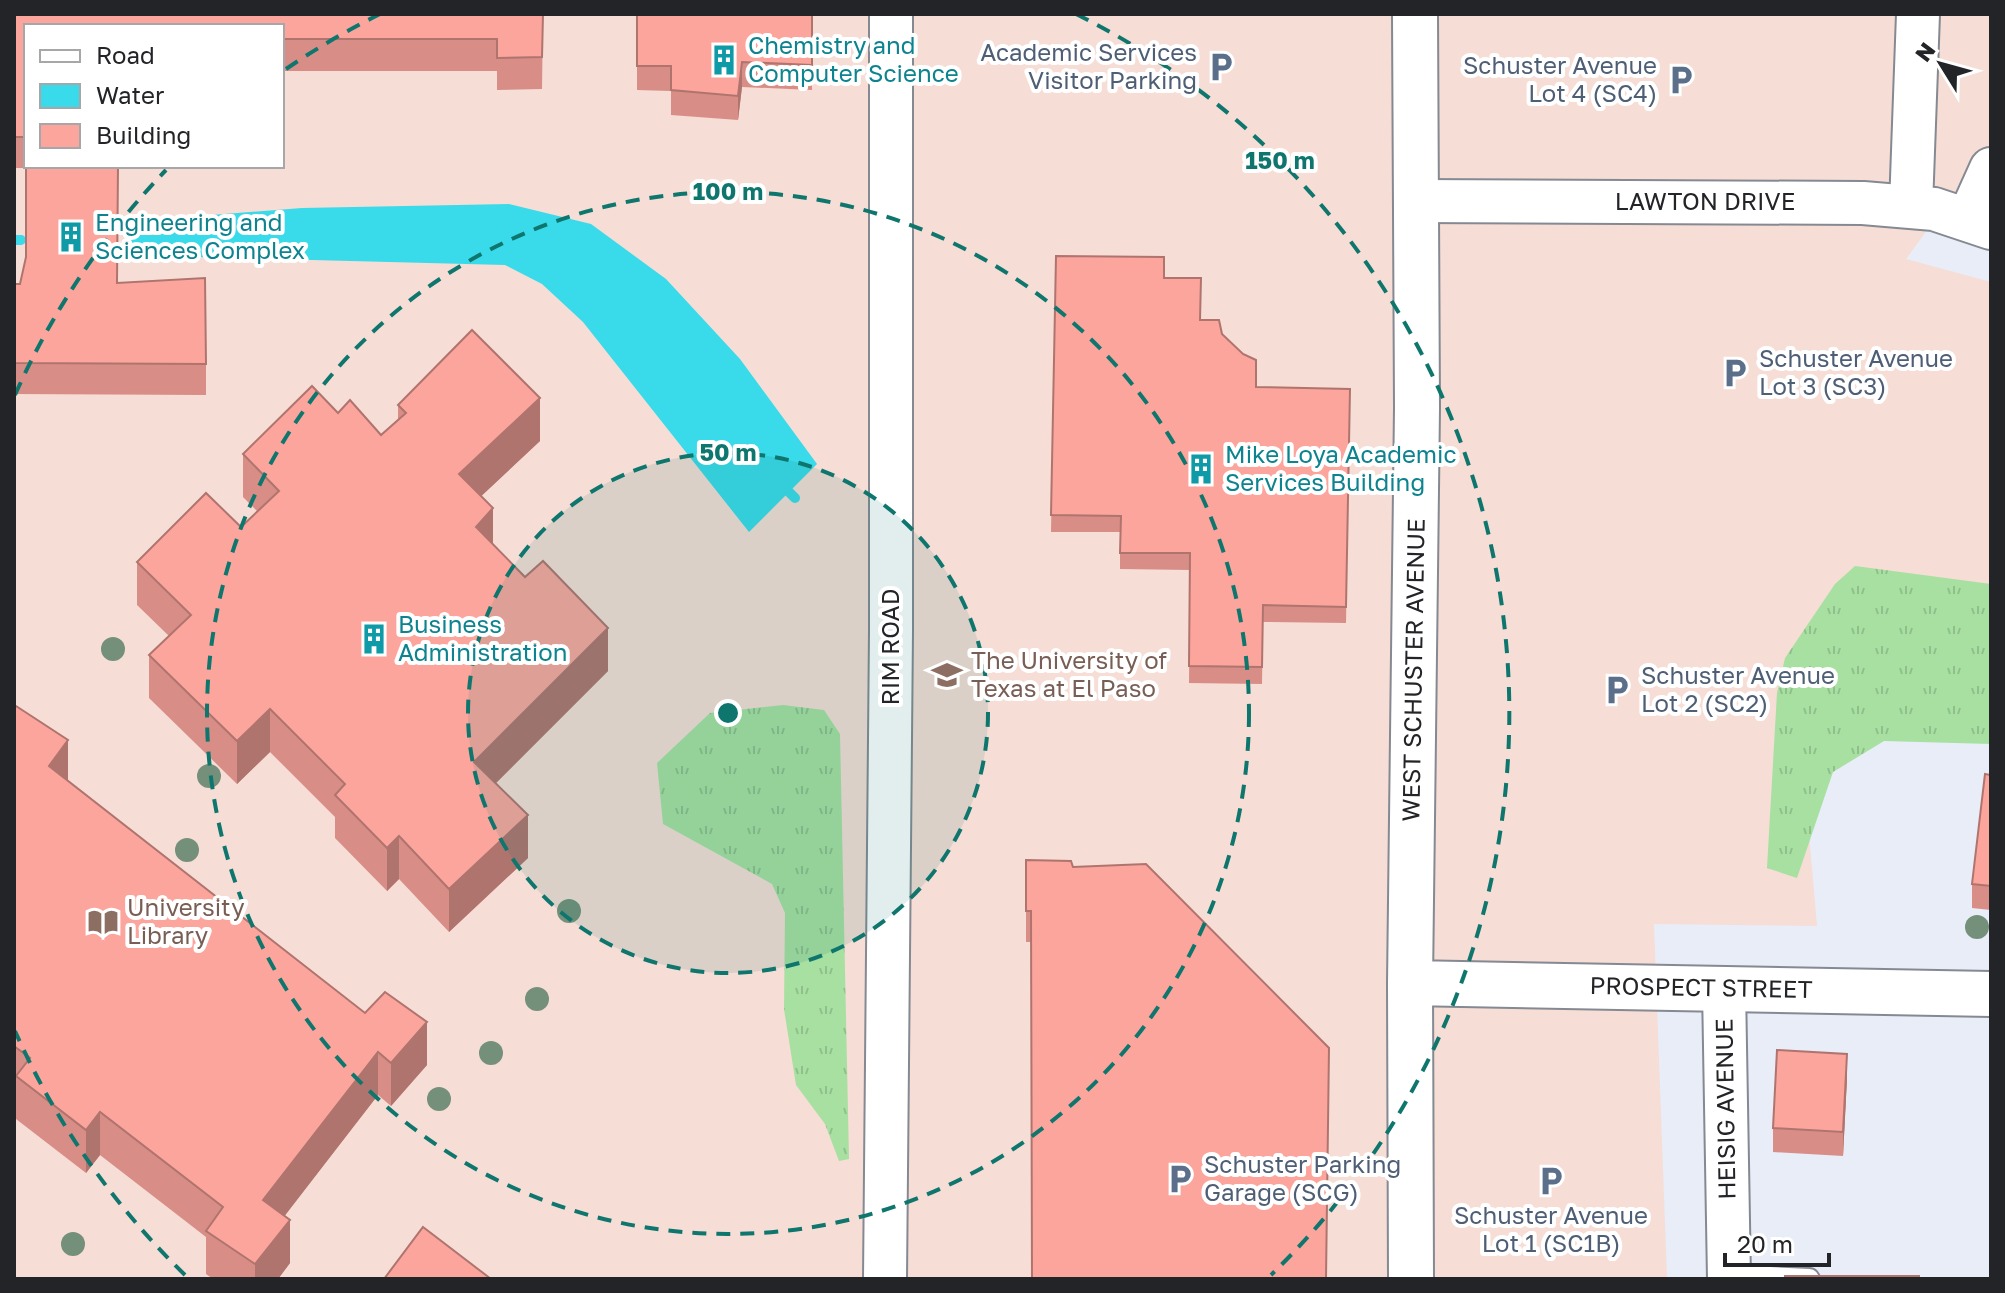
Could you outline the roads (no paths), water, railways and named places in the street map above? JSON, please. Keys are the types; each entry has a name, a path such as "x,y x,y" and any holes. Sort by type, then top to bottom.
{"main road":[{"name":"WEST SCHUSTER AVENUE","path":"1411,1279 1410,983 1417,408 1415,14"},
{"name":"PROSPECT STREET","path":"1410,983 1991,994"}],"street":[{"name":"RIM ROAD","path":"885,1279 891,631 891,14"},
{"path":"1911,206 1918,14"},
{"path":"1980,224 1991,169"},
{"name":"LAWTON DRIVE","path":"1415,201 1863,203 1934,209 1980,224"},
{"name":"HEISIG AVENUE","path":"1724,988 1729,1277"}],"lane":[{"path":"1729,1277 1809,1279"}],"water":[{"path":"509,204 591,224 666,279 740,359 817,464 749,532 583,322 542,284 505,265 154,256 161,219 302,208"}],"waterway":[{"path":"14,240 21,240"},
{"path":"133,240 171,240"},
{"path":"780,483 795,498"}],"place":[{"name":"Chemistry and Computer Science","path":"724,60"},
{"name":"Academic Services Visitor Parking","path":"1221,67"},
{"name":"Schuster Avenue Lot 4 (SC4)","path":"1681,80"},
{"name":"Engineering and Sciences Complex","path":"71,237"},
{"name":"Schuster Avenue Lot 3 (SC3)","path":"1735,373"},
{"name":"Mike Loya Academic Services Building","path":"1201,469"},
{"name":"Business Administration","path":"374,639"},
{"name":"The University of Texas at El Paso","path":"947,675"},
{"name":"Schuster Avenue Lot 2 (SC2)","path":"1617,690"},
{"name":"University Library","path":"103,922"},
{"name":"Schuster Parking Garage (SCG)","path":"1180,1179"},
{"name":"Schuster Avenue Lot 1 (SC1B)","path":"1551,1181"}]}
